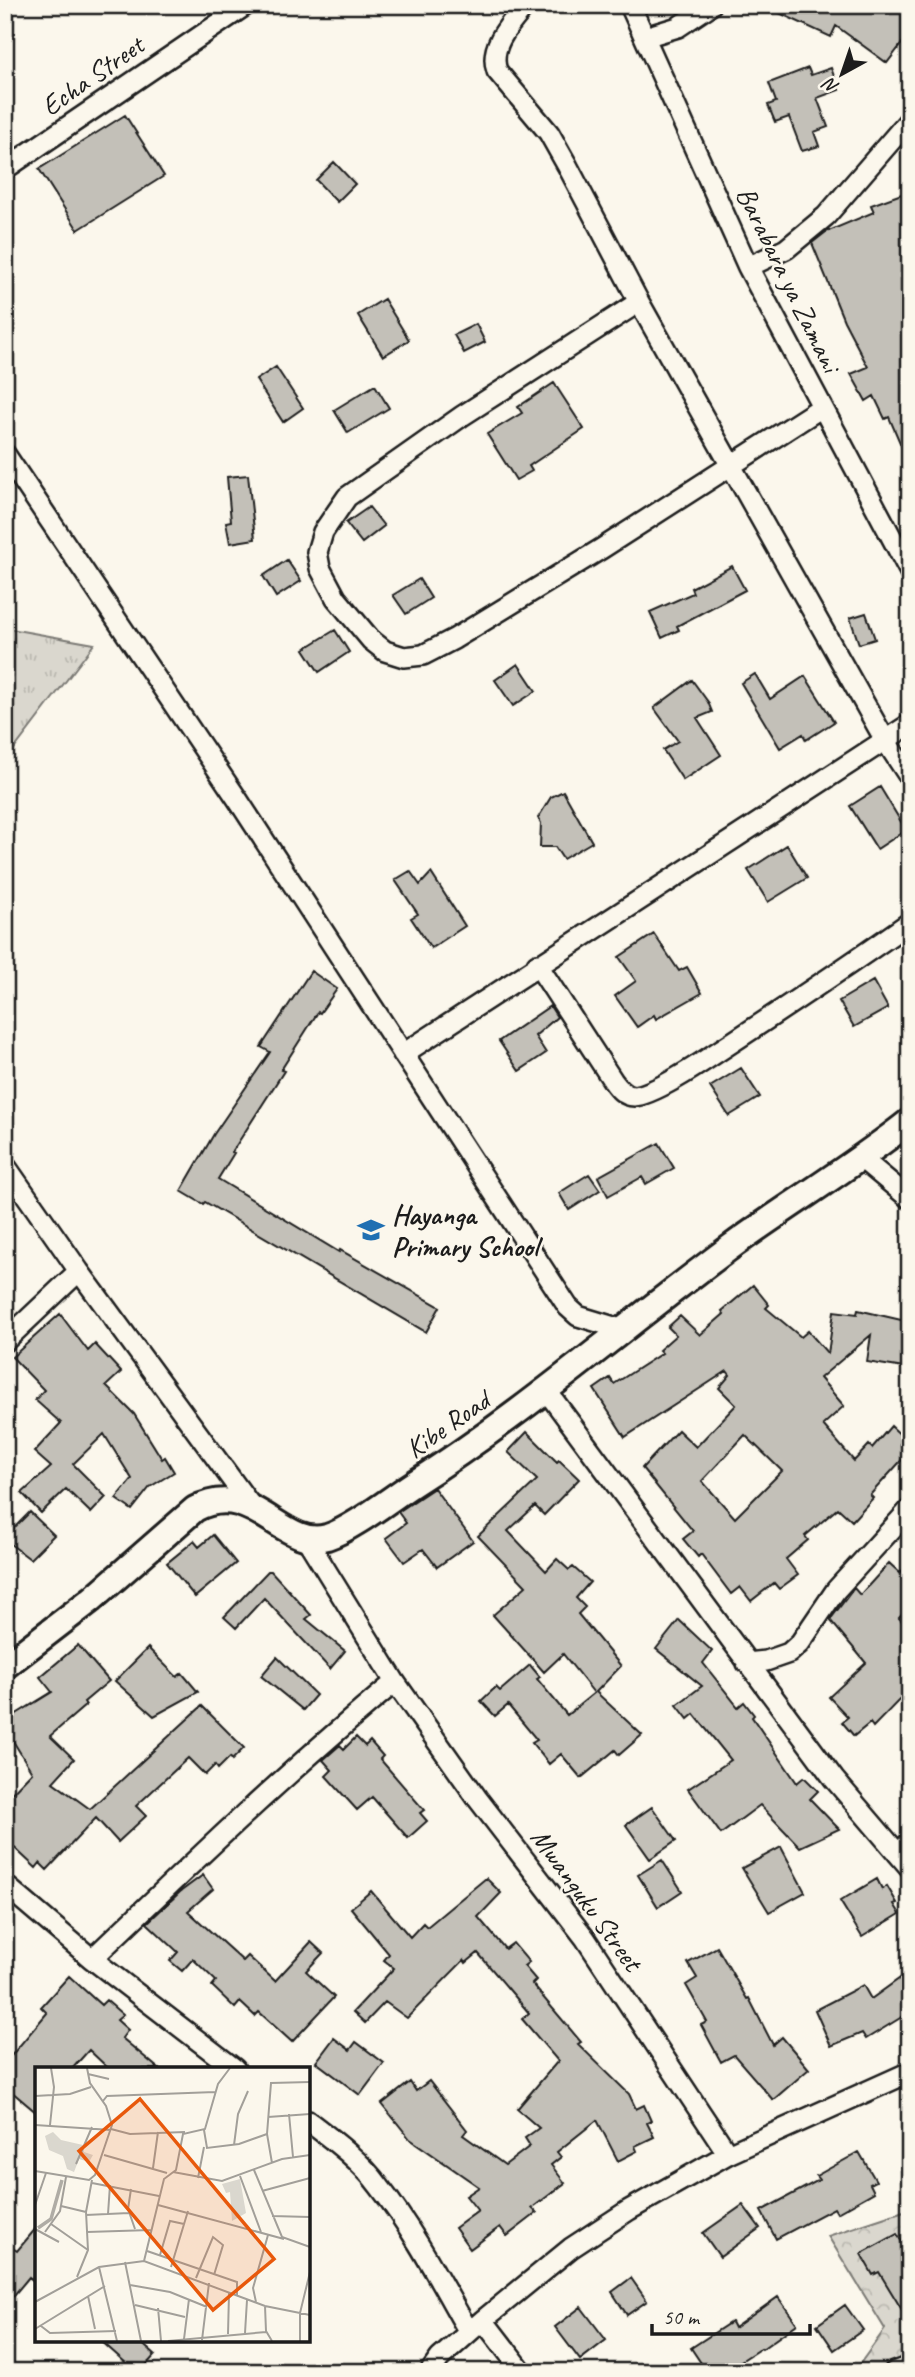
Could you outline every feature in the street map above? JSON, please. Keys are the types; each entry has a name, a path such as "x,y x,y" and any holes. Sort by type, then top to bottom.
{"street":[{"name":"Echa Street","path":"5,169 246,5"},
{"path":"526,5 507,28 496,49 494,63 497,71 549,133 639,302 885,740 910,778"},
{"name":"Barabara ya Zamani","path":"630,5 748,267 910,572"},
{"path":"645,37 678,27 711,5"},
{"path":"748,267 786,249 826,216 910,119"},
{"path":"639,302 462,416 347,497 323,532 317,552 320,568 335,598 371,640 385,650 404,657 423,655 454,639 601,549 822,407"},
{"path":"5,454 238,800 572,1312 624,1330"},
{"path":"403,1054 537,964 910,724"},
{"path":"537,964 613,1081 626,1095 633,1096 644,1094 688,1071 910,922"},
{"name":"Kibe Road","path":"306,1538 327,1537 449,1462 733,1246 862,1159 910,1122"},
{"path":"862,1159 910,1199"},
{"path":"5,1165 254,1510"},
{"path":"5,1341 79,1271"},
{"path":"546,1390 834,1779 906,1855"},
{"path":"5,1666 92,1599 195,1509 210,1501 229,1500 306,1538"},
{"path":"747,1663 766,1661 789,1653 800,1643 836,1590 910,1509"},
{"name":"Mwanguku Street","path":"306,1538 395,1682 477,1798 585,1938 728,2154"},
{"path":"92,1959 258,1800 395,1682"},
{"path":"5,1885 92,1959 232,2067"},
{"path":"430,2372 439,2358 476,2326 572,2248 629,2210 728,2154 910,2071"},
{"path":"310,2122 344,2148 379,2185 476,2326 523,2372"},
{"path":"894,2372 910,2366"}],"green space":[{"path":"5,628 94,644 5,761"},
{"path":"910,2209 910,2372 854,2372 885,2329 828,2236"}],"building":[{"path":"762,5 910,5 910,33 887,63 836,26 831,37"},
{"path":"808,68 811,75 831,68 839,90 817,98 828,127 814,132 819,146 802,151 789,117 775,122 768,105 776,102 769,83"},
{"path":"125,115 164,176 78,230 39,169"},
{"path":"334,162 355,184 337,202 316,180"},
{"path":"910,191 910,466 889,417 885,419 874,396 866,401 851,374 868,367 844,321 812,243 826,232 874,212 871,205"},
{"path":"384,299 409,340 383,356 358,315"},
{"path":"476,324 485,342 464,353 454,335"},
{"path":"276,367 303,408 283,422 256,380"},
{"path":"554,383 584,429 529,466 532,471 516,480 487,434 522,413 518,407"},
{"path":"375,385 389,408 348,433 334,410"},
{"path":"248,475 255,539 230,543 226,522 231,521 227,477"},
{"path":"369,507 384,526 362,543 346,523"},
{"path":"287,560 301,581 276,597 263,576"},
{"path":"732,566 745,590 677,626 679,630 662,638 650,612 693,593 691,588"},
{"path":"419,579 431,598 406,614 393,595"},
{"path":"866,613 875,639 859,644 850,618"},
{"path":"335,630 349,652 319,672 304,649"},
{"path":"518,664 536,691 513,706 495,680"},
{"path":"755,674 770,699 805,676 834,722 806,740 803,734 780,748 741,683"},
{"path":"692,680 712,712 697,718 721,755 683,780 663,750 678,741 654,708"},
{"path":"880,787 906,830 877,849 850,806"},
{"path":"563,791 592,842 563,859 555,847 540,847 541,823 538,818 551,797"},
{"path":"787,845 807,878 768,902 748,870"},
{"path":"410,871 420,885 431,873 465,926 431,948 411,918 418,914 395,880"},
{"path":"654,934 679,971 687,967 702,993 656,1019 654,1015 637,1027 615,996 636,981 619,957"},
{"path":"311,971 337,989 320,1013 318,1012 281,1070 284,1071 232,1152 234,1153 218,1179 339,1252 340,1250 440,1307 426,1332 205,1202 203,1204 181,1191 214,1134 270,1052 261,1047"},
{"path":"873,981 888,1008 854,1027 839,1001"},
{"path":"550,1006 557,1017 535,1036 546,1053 519,1071 499,1041"},
{"path":"741,1068 760,1097 729,1116 710,1087"},
{"path":"659,1143 674,1168 646,1184 642,1177 608,1196 598,1177"},
{"path":"589,1174 600,1190 569,1210 559,1193"},
{"path":"753,1285 769,1305 766,1308 801,1337 808,1331 828,1354 834,1311 857,1314 858,1310 910,1322 910,1369 867,1362 871,1335 820,1378 844,1406 823,1425 854,1461 869,1445 872,1448 891,1426 905,1439 900,1444 909,1452 870,1495 873,1498 852,1521 838,1508 805,1536 808,1540 786,1559 798,1575 779,1589 774,1583 751,1601 740,1587 731,1594 701,1554 698,1557 683,1539 693,1531 642,1468 678,1430 696,1447 736,1405 719,1388 730,1375 727,1371 625,1437 594,1389 610,1378 614,1384 662,1353 659,1350 676,1335 668,1327 680,1316 700,1335 724,1314 722,1311","holes":["745,1435 782,1471 735,1518 702,1481"]},
{"path":"60,1314 88,1351 95,1344 121,1372 106,1386 134,1414 162,1459 165,1457 174,1472 150,1487 132,1510 116,1499 132,1479 104,1434 73,1464 106,1497 91,1513 66,1489 41,1513 22,1493 51,1467 34,1452 61,1423 35,1400 44,1390 12,1357"},
{"path":"527,1432 557,1462 559,1460 579,1479 544,1515 535,1506 508,1531 546,1571 557,1559 569,1570 573,1567 590,1582 576,1598 585,1607 578,1614 621,1666 596,1692 642,1735 619,1755 615,1750 581,1778 561,1754 549,1764 532,1743 537,1740 508,1705 495,1716 481,1701 496,1687 500,1691 530,1665 540,1677 537,1679 567,1715 594,1693 563,1654 544,1672 493,1615 526,1586 478,1536 537,1480 508,1452"},
{"path":"434,1488 473,1541 437,1567 423,1549 404,1562 386,1538 406,1523 398,1512"},
{"path":"30,1512 54,1535 30,1559 5,1540 5,1537"},
{"path":"213,1535 236,1563 195,1597 167,1563 194,1541 199,1547"},
{"path":"910,1562 910,1606 899,1618 910,1630 910,1678 902,1686 907,1692 873,1727 870,1723 854,1736 842,1722 848,1717 829,1697 866,1663 830,1620 854,1588 860,1595 889,1563 900,1573"},
{"path":"271,1571 311,1615 306,1619 345,1651 330,1669 264,1598 236,1628 224,1617"},
{"path":"679,1620 712,1651 703,1663 738,1707 744,1702 797,1783 804,1777 818,1791 810,1799 839,1829 800,1847 760,1805 721,1834 688,1789 731,1760 694,1714 688,1719 677,1705 702,1686 656,1649"},
{"path":"78,1645 109,1681 50,1736 74,1759 53,1782 90,1809 202,1706 244,1748 232,1760 230,1757 218,1769 215,1765 205,1775 188,1758 136,1806 146,1816 118,1842 96,1818 47,1870 40,1863 36,1868 5,1839 5,1800 32,1772 5,1728 5,1721 52,1692 40,1677"},
{"path":"148,1648 177,1677 182,1673 198,1692 154,1716 115,1681"},
{"path":"277,1657 316,1695 303,1710 261,1676"},
{"path":"356,1737 365,1746 370,1741 383,1756 380,1759 424,1810 420,1813 427,1821 408,1838 372,1797 357,1810 326,1776 332,1770 323,1760 340,1745 344,1749"},
{"path":"652,1807 676,1841 650,1859 626,1825"},
{"path":"781,1847 805,1892 769,1912 742,1868"},
{"path":"662,1860 682,1891 658,1907 638,1875"},
{"path":"203,1875 213,1889 188,1911 243,1961 248,1956 275,1981 311,1942 323,1953 306,1971 334,1997 292,2042 259,2012 255,2016 240,2002 235,2008 212,1986 216,1981 193,1959 182,1971 170,1961 178,1952 147,1923"},
{"path":"486,1878 501,1893 478,1917 505,1949 513,1943 529,1962 524,1966 536,1980 532,1984 581,2042 578,2044 629,2094 636,2109 644,2105 651,2121 647,2123 654,2137 635,2146 637,2151 618,2161 597,2120 557,2152 561,2157 551,2165 565,2183 532,2208 537,2213 507,2236 500,2227 470,2249 455,2228 478,2211 466,2196 479,2187 410,2139 382,2104 410,2082 416,2091 429,2081 467,2130 463,2135 505,2165 530,2146 525,2138 539,2128 517,2109 558,2061 522,2019 529,2013 478,1953 466,1963 464,1960 407,2018 385,2002 365,2023 353,2012 394,1968 384,1960 389,1954 351,1908 371,1891 410,1937 423,1923 427,1927"},
{"path":"877,1879 882,1889 887,1886 900,1914 862,1937 840,1901"},
{"path":"717,1947 747,1999 749,1998 773,2045 782,2037 809,2069 773,2100 734,2055 721,2062 701,2025 707,2022 686,1985 697,1978 688,1963"},
{"path":"910,1971 910,2012 866,2039 862,2033 831,2046 815,2010 863,1985 871,1999"},
{"path":"69,1976 101,2005 106,2000 123,2015 117,2020 128,2030 122,2038 157,2067 107,2067 89,2050 74,2067 35,2067 35,2111 5,2086 5,2063 47,2013 41,2007"},
{"path":"334,2038 350,2050 356,2042 384,2063 360,2095 316,2062"},
{"path":"859,2152 876,2181 870,2184 874,2192 837,2213 834,2208 776,2239 761,2211 819,2180 816,2176"},
{"path":"743,2205 760,2228 720,2257 703,2233"},
{"path":"35,2229 35,2282 29,2277 5,2306 5,2243 17,2251"},
{"path":"897,2234 910,2255 910,2323 879,2272 873,2275 861,2254"},
{"path":"631,2278 647,2301 627,2315 612,2292"},
{"path":"778,2297 797,2324 724,2372 707,2372 691,2348 731,2322 734,2328"},
{"path":"845,2305 863,2330 834,2350 817,2325"},
{"path":"581,2307 606,2340 580,2360 555,2327"},
{"path":"102,2342 140,2342 155,2355 140,2372 136,2372"}],"place":[{"name":"Hayanga Primary School","path":"371,1230"}]}
